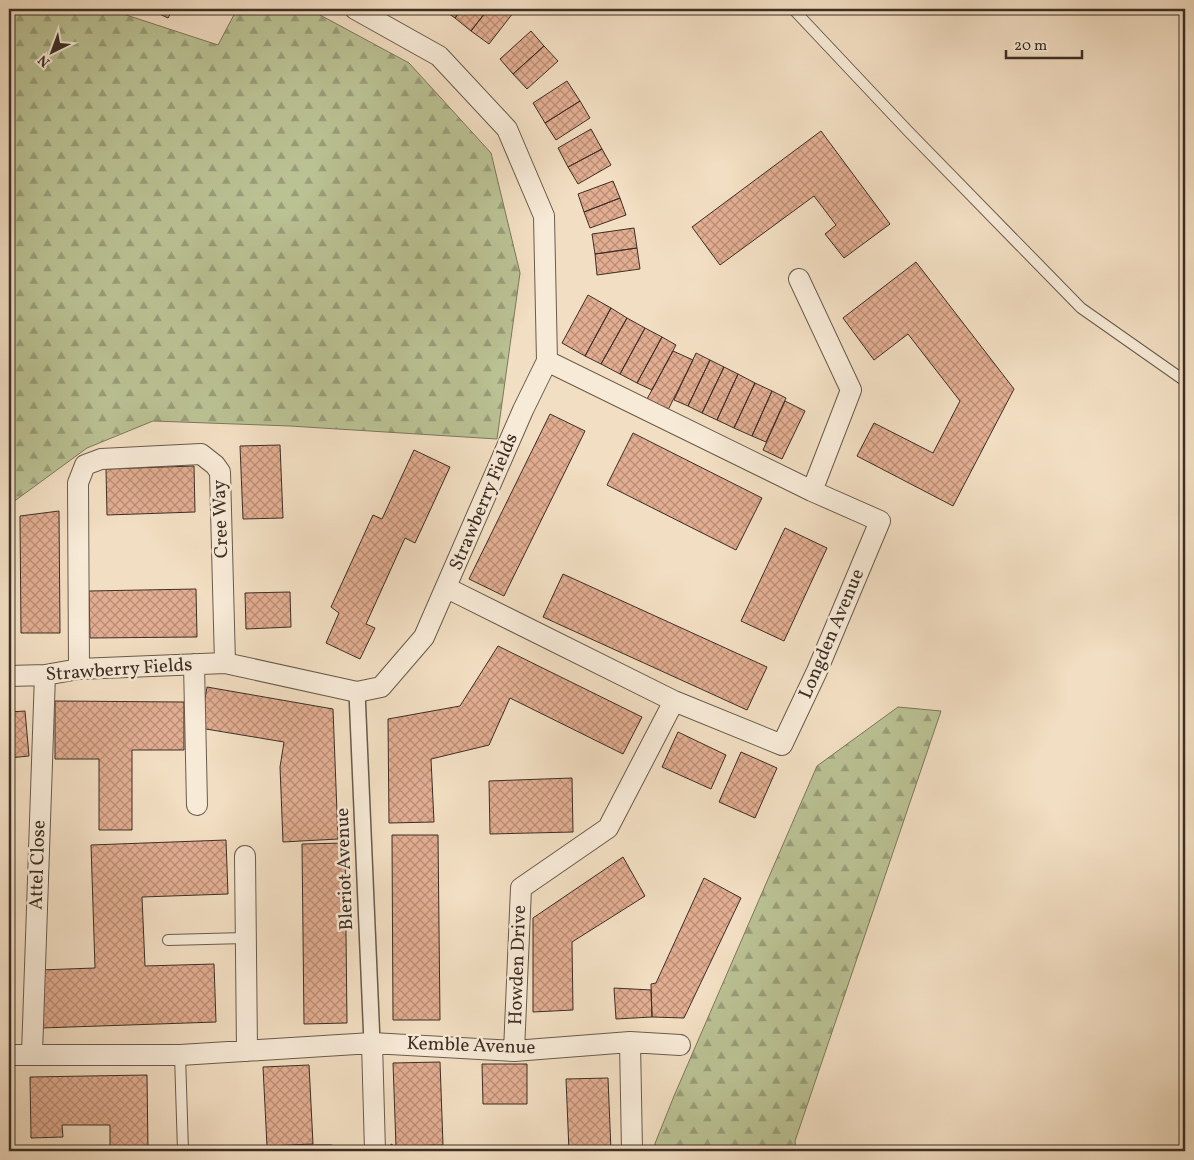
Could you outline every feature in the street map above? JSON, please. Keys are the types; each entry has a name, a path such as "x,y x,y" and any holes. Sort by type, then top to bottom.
{"street":[{"name":"Strawberry Fields","path":"9,676 44,675 79,669 225,663 357,692 381,686 424,637 523,410 547,361 544,216 507,129 439,56 355,9"},
{"path":"798,279 851,390 812,491"},
{"name":"Longden Avenue","path":"447,588 674,701 782,745 818,671 880,521 812,491 547,361"},
{"name":"Cree Way","path":"79,669 78,483 85,465 101,459 200,454 215,465 220,472 225,663"},
{"path":"194,664 198,804"},
{"name":"Attel Close","path":"32,1054 44,675"},
{"name":"Bleriot Avenue","path":"357,692 372,1043"},
{"name":"Howden Drive","path":"514,1051 521,888 608,828 674,701"},
{"path":"245,856 247,1051"},
{"path":"630,1042 632,1151"},
{"name":"Kemble Avenue","path":"372,1043 514,1051 630,1042 680,1045"},
{"path":"9,1055 180,1054 372,1043 375,1151"}],"lane":[{"path":"793,9 908,132 1081,308 1185,380"},
{"path":"168,940 245,938"},
{"path":"180,1054 183,1151"}],"green space":[{"path":"9,9 108,9 218,45 237,9 309,9 409,63 491,153 520,273 497,439 290,426 153,421 87,448 9,505"},
{"path":"898,707 941,711 795,1141 796,1151 652,1151 817,766"}],"building":[{"path":"149,9 173,9 168,18"},
{"path":"442,9 462,9 455,18"},
{"path":"462,9 488,9 471,31 455,18"},
{"path":"488,9 508,9 513,13 489,44 471,31"},
{"path":"531,31 544,46 513,74 500,59"},
{"path":"544,46 558,61 527,89 513,74"},
{"path":"567,81 580,101 545,123 533,103"},
{"path":"580,101 590,118 556,140 545,123"},
{"path":"591,129 602,149 568,167 558,148"},
{"path":"821,131 890,224 844,258 825,234 836,225 814,196 720,265 692,227"},
{"path":"602,149 611,165 578,184 568,167"},
{"path":"613,181 620,198 584,212 578,194"},
{"path":"620,198 626,215 590,228 584,212"},
{"path":"634,228 637,248 595,254 592,234"},
{"path":"637,248 640,269 597,275 595,254"},
{"path":"916,262 1014,389 953,506 857,456 874,423 933,453 960,401 908,334 874,360 843,318"},
{"path":"588,295 611,308 585,356 562,343"},
{"path":"611,308 627,318 601,364 585,356"},
{"path":"627,318 645,328 620,374 601,364"},
{"path":"645,328 662,337 637,383 620,374"},
{"path":"662,337 676,345 652,390 637,383"},
{"path":"673,351 693,360 668,410 647,399"},
{"path":"696,353 710,360 688,406 674,400"},
{"path":"710,360 724,367 702,413 688,406"},
{"path":"724,367 738,374 717,420 702,413"},
{"path":"738,374 755,383 734,428 717,420"},
{"path":"755,383 772,391 752,436 734,428"},
{"path":"772,391 786,398 766,442 752,436"},
{"path":"785,401 805,411 782,459 763,450"},
{"path":"550,414 585,431 504,596 469,579"},
{"path":"633,433 762,498 736,550 607,485"},
{"path":"280,445 283,518 243,519 240,446"},
{"path":"414,450 450,467 415,543 405,538 366,624 375,628 360,659 326,643 339,613 331,607 373,515 382,519"},
{"path":"194,466 195,512 107,515 106,469"},
{"path":"59,511 60,633 21,633 20,516"},
{"path":"785,528 827,548 784,641 741,621"},
{"path":"563,574 767,667 747,710 543,617"},
{"path":"196,589 197,637 90,638 89,591"},
{"path":"290,592 291,627 246,629 245,593"},
{"path":"498,646 642,717 623,754 510,698 489,745 431,759 434,822 389,823 388,719 460,706"},
{"path":"207,687 333,709 338,839 283,842 280,767 284,742 200,728"},
{"path":"55,701 184,702 184,750 132,750 132,830 99,830 99,759 55,759"},
{"path":"25,711 29,756 9,758 9,712"},
{"path":"678,732 726,755 711,789 662,767"},
{"path":"741,752 777,768 755,818 719,802"},
{"path":"572,778 573,832 490,834 489,781"},
{"path":"9,801 11,951 9,951"},
{"path":"392,835 438,835 440,1020 393,1020"},
{"path":"226,840 228,894 142,897 145,966 214,964 216,1022 41,1028 39,970 95,968 91,845"},
{"path":"345,843 347,1023 304,1024 302,844"},
{"path":"623,857 645,896 572,942 573,1010 533,1012 533,918"},
{"path":"704,878 741,898 684,1018 652,1017 651,984 656,983"},
{"path":"9,980 14,980 14,1011 9,1011"},
{"path":"614,988 651,990 652,1017 616,1019"},
{"path":"440,1062 443,1145 396,1147 393,1063"},
{"path":"482,1064 527,1064 527,1104 483,1104"},
{"path":"309,1065 313,1144 267,1146 263,1067"},
{"path":"147,1075 148,1151 110,1151 110,1125 62,1125 63,1137 31,1138 30,1077"},
{"path":"608,1078 611,1151 569,1151 566,1079"},
{"path":"391,1144 396,1147 435,1145 435,1151 390,1151"},
{"path":"293,1145 332,1145 332,1151 293,1151"}]}
